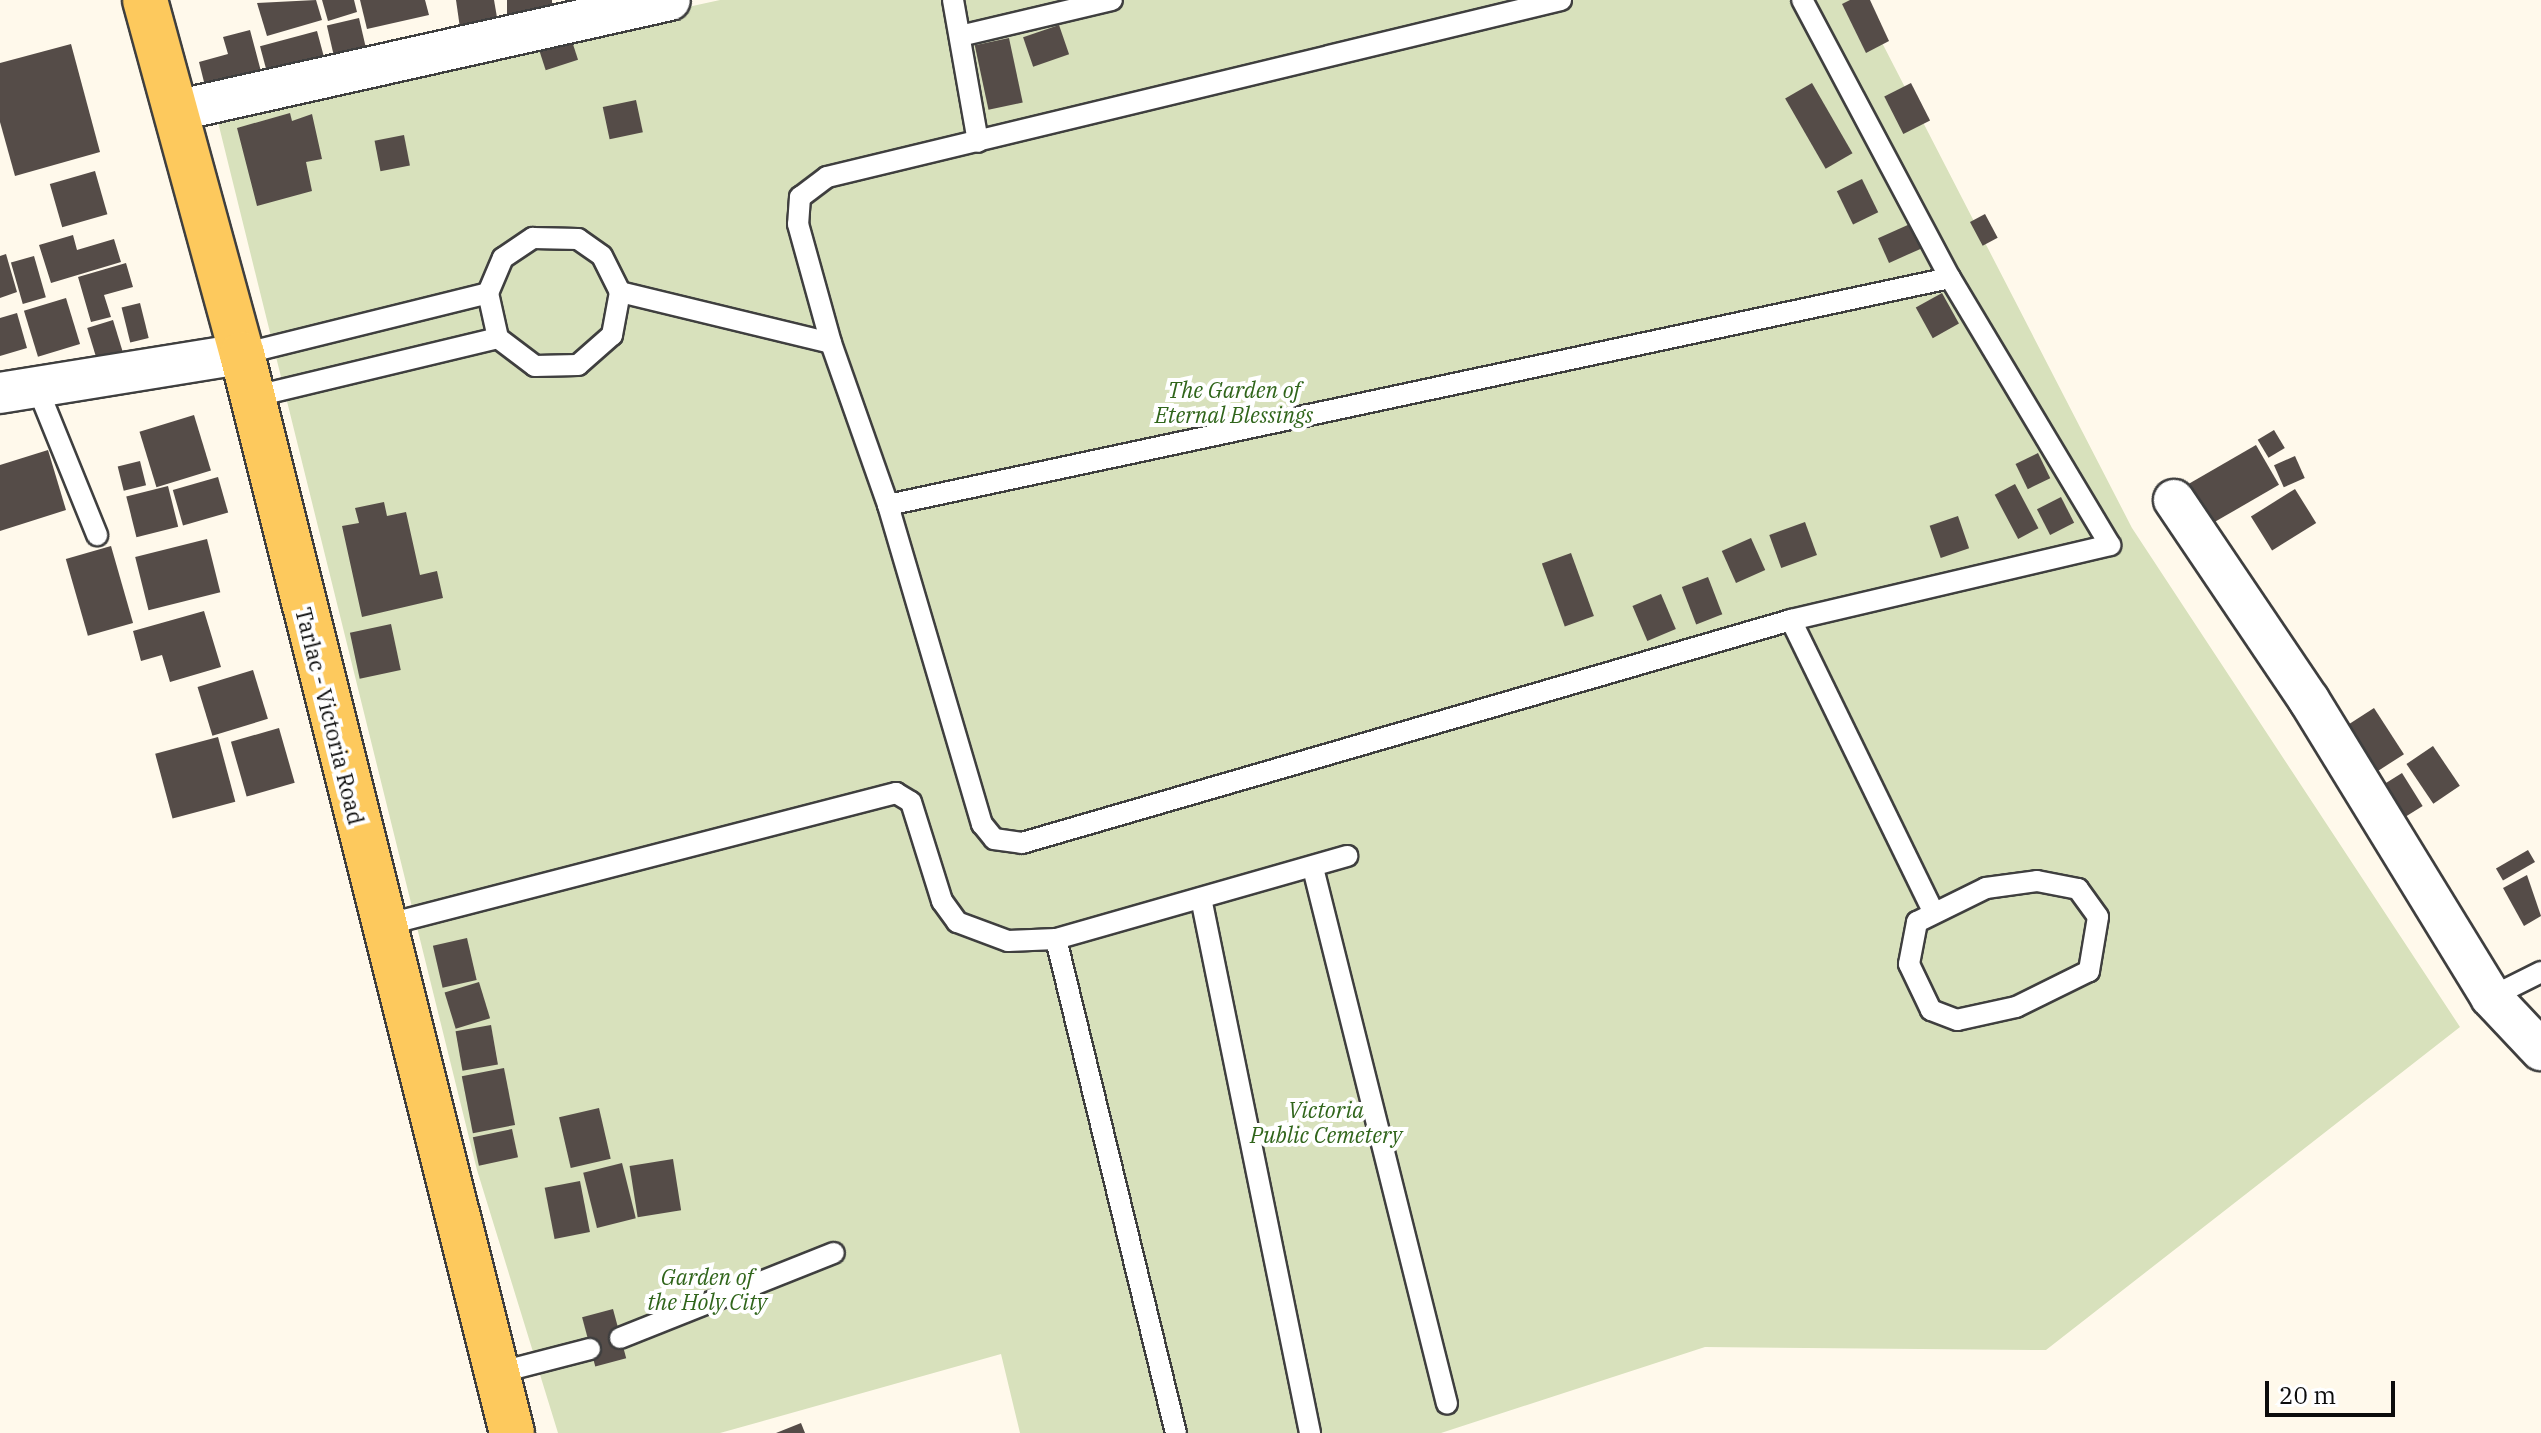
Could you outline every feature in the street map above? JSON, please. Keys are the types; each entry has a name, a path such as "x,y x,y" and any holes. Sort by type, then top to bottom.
{"main road":[{"name":"Tarlac - Victoria Road","path":"145,0 242,354 381,926 512,1433"}],"street":[{"path":"175,111 670,0"},
{"path":"18,390 242,354"},
{"path":"2174,500 2309,700 2491,997 2541,1050"}],"lane":[{"path":"953,0 978,142"},
{"path":"960,36 1112,0"},
{"path":"1561,0 827,177 800,197 798,224 831,343 888,505 982,824 994,839 1022,843 1791,620 2110,545 1950,278 1802,0"},
{"path":"533,238 578,239 602,256 620,292 612,335 578,365 535,366 498,338 488,293 503,258 533,238"},
{"path":"888,505 1950,278"},
{"path":"620,292 831,343"},
{"path":"242,354 488,293"},
{"path":"252,397 498,338"},
{"path":"18,390 97,535"},
{"path":"1791,620 1932,909"},
{"path":"381,926 896,793 911,802 942,901 957,922 1008,941 1056,939 1347,856"},
{"path":"1313,868 1447,1404"},
{"path":"2037,881 2078,889 2098,917 2089,971 2016,1007 1957,1020 1931,1010 1909,964 1917,922 1932,909 1986,888 2037,881"},
{"path":"1201,898 1310,1433"},
{"path":"1056,939 1176,1433"},
{"path":"2491,997 2541,972"},
{"path":"620,1338 834,1253"},
{"path":"497,1373 590,1349"}],"green space":[{"name":"The Garden of Eternal Blessings","path":"720,0 1860,0 2132,528 2460,1027 2046,1350 1705,1347 1441,1433 1020,1433 1001,1354 720,1433 558,1433 477,1170 215,110"}],"building":[{"path":"316,0 322,20 267,36 257,3"},
{"path":"322,0 354,0 357,12 328,21"},
{"path":"360,0 425,0 429,15 367,29"},
{"path":"456,0 494,0 499,29 461,35"},
{"path":"507,0 552,0 552,17 507,17"},
{"path":"1850,0 1870,0 1889,41 1866,53 1842,4"},
{"path":"359,18 367,53 335,61 327,25"},
{"path":"1059,25 1069,54 1033,67 1023,37"},
{"path":"250,30 263,79 207,94 199,62 228,54 223,37"},
{"path":"317,31 326,65 269,80 260,46"},
{"path":"570,35 578,60 546,70 538,46"},
{"path":"1009,38 1023,103 988,110 975,45"},
{"path":"71,44 100,152 15,176 0,122 0,63"},
{"path":"1812,83 1852,153 1826,169 1785,98"},
{"path":"1911,83 1930,120 1903,134 1884,97"},
{"path":"636,100 643,132 610,139 603,107"},
{"path":"290,113 292,121 312,114 322,159 306,162 312,191 257,206 237,128"},
{"path":"404,135 410,165 380,171 375,141"},
{"path":"95,171 107,214 62,227 50,184"},
{"path":"1862,179 1878,212 1853,225 1837,191"},
{"path":"1985,214 1998,238 1983,246 1970,222"},
{"path":"1910,224 1921,249 1889,263 1878,238"},
{"path":"73,235 77,250 114,239 121,262 51,283 39,245"},
{"path":"6,254 17,292 0,298 0,256"},
{"path":"34,256 46,297 23,304 11,263"},
{"path":"126,263 133,287 104,295 111,317 91,322 78,277"},
{"path":"1942,293 1959,324 1933,338 1916,308"},
{"path":"66,298 80,344 38,357 24,311"},
{"path":"140,303 149,338 130,343 122,308"},
{"path":"17,313 27,348 0,356 0,318"},
{"path":"113,320 123,353 97,360 87,328"},
{"path":"194,415 211,470 156,487 139,432"},
{"path":"2274,430 2285,448 2269,458 2258,440"},
{"path":"2256,445 2279,485 2205,528 2182,488"},
{"path":"48,450 66,510 0,531 0,465"},
{"path":"2038,453 2050,478 2028,489 2016,464"},
{"path":"2295,456 2305,478 2284,487 2274,465"},
{"path":"140,461 146,485 124,491 118,467"},
{"path":"218,477 228,513 183,526 173,490"},
{"path":"2015,484 2038,528 2018,539 1995,495"},
{"path":"168,486 178,527 136,537 126,496"},
{"path":"2295,489 2316,523 2272,550 2251,517"},
{"path":"2061,497 2074,523 2050,535 2037,509"},
{"path":"384,502 387,516 406,512 420,575 437,571 443,598 362,617 342,526 359,523 355,508"},
{"path":"1958,516 1969,548 1941,558 1930,526"},
{"path":"1805,522 1817,555 1781,568 1769,535"},
{"path":"1751,538 1765,570 1736,583 1722,551"},
{"path":"207,539 220,592 149,610 135,557"},
{"path":"111,546 133,623 88,636 66,559"},
{"path":"1571,553 1594,616 1565,627 1542,564"},
{"path":"1708,577 1722,614 1696,624 1682,587"},
{"path":"1661,594 1676,629 1647,641 1632,606"},
{"path":"204,611 221,667 170,682 162,655 141,661 133,631"},
{"path":"391,624 401,670 360,679 350,633"},
{"path":"253,670 268,719 212,736 198,687"},
{"path":"2374,708 2404,754 2369,777 2339,731"},
{"path":"279,728 295,783 247,797 231,742"},
{"path":"218,737 235,802 173,819 155,754"},
{"path":"2433,746 2460,786 2433,804 2406,764"},
{"path":"2402,773 2423,806 2401,820 2380,787"},
{"path":"2528,850 2535,862 2503,881 2496,868"},
{"path":"2527,875 2541,916 2524,926 2503,888"},
{"path":"467,938 477,980 443,988 433,946"},
{"path":"479,982 490,1018 456,1029 445,993"},
{"path":"491,1025 498,1064 462,1071 456,1031"},
{"path":"504,1068 515,1125 473,1133 462,1076"},
{"path":"599,1108 611,1159 571,1168 559,1117"},
{"path":"512,1129 518,1157 479,1166 473,1137"},
{"path":"673,1159 681,1210 638,1217 630,1166"},
{"path":"622,1163 636,1218 597,1228 583,1173"},
{"path":"580,1181 590,1232 555,1239 545,1188"},
{"path":"613,1309 626,1358 595,1367 582,1317"},
{"path":"801,1423 805,1433 776,1433"}],"park label":[{"name":"Victoria Public Cemetery","path":"1326,1122"},
{"name":"Garden of the Holy City","path":"707,1288"}]}
